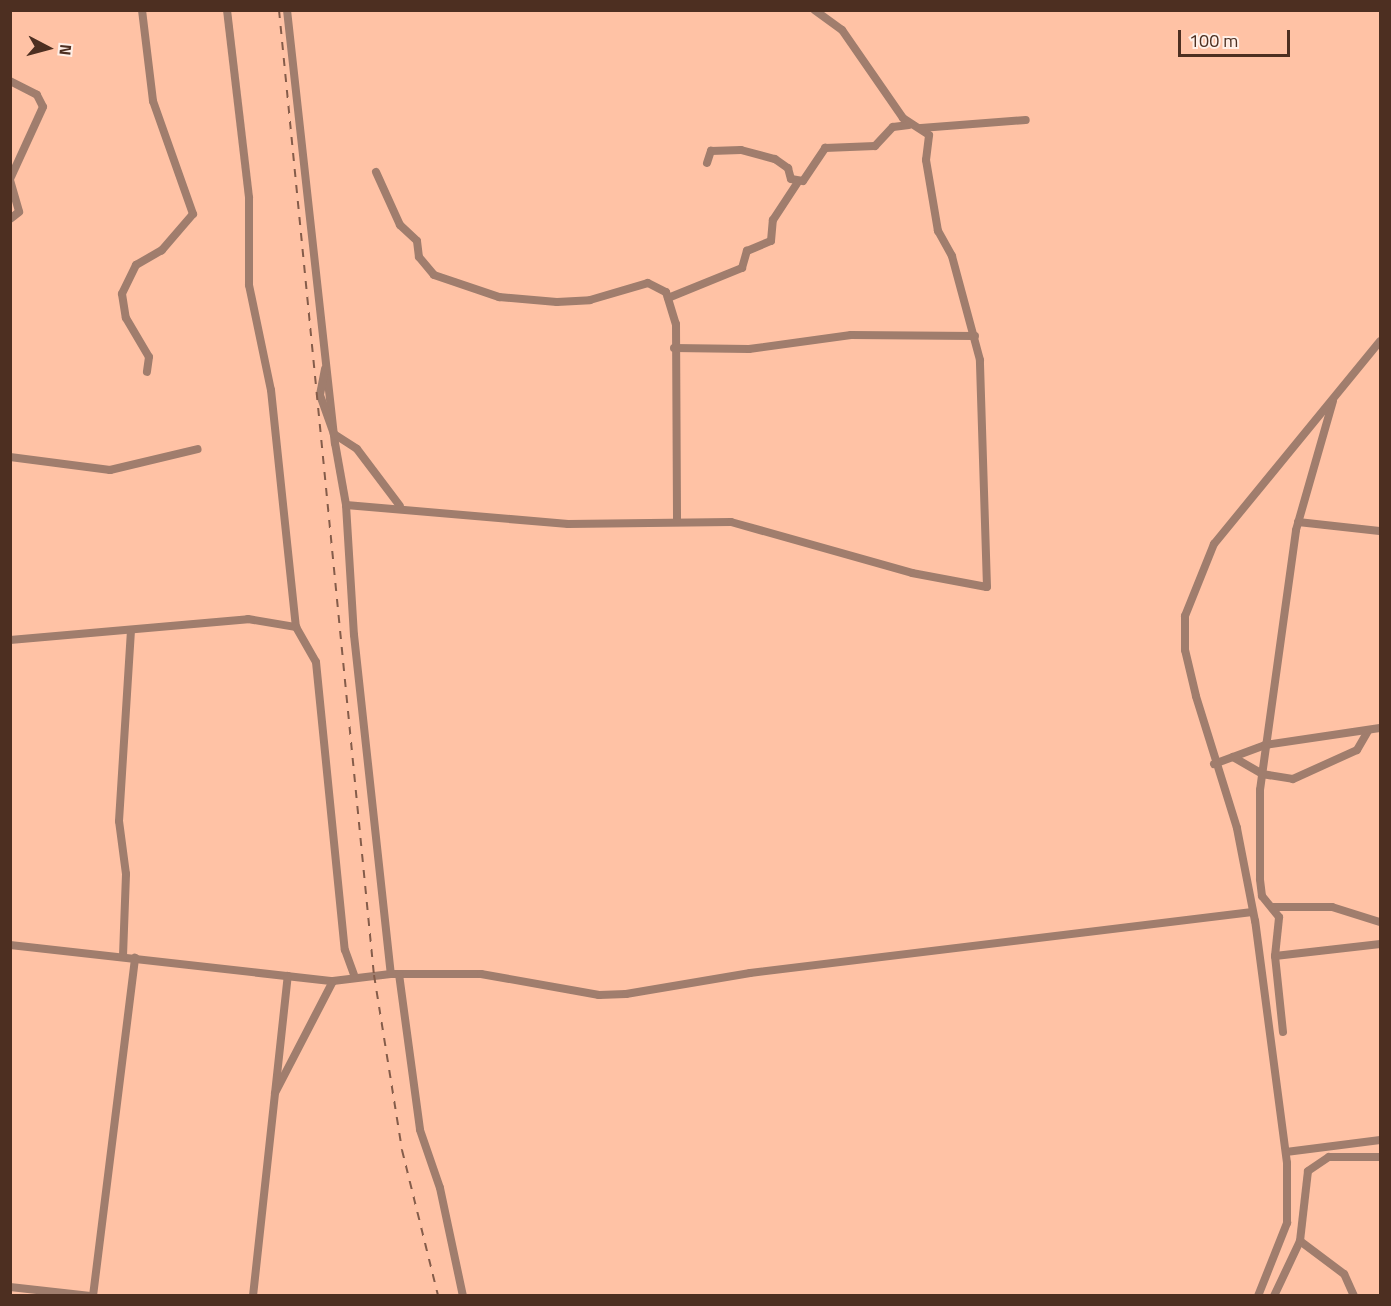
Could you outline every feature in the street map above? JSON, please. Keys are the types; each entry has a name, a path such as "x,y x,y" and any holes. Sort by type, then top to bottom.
{"street":[{"path":"142,10 153,101 193,214 162,250 136,265 122,294 126,318 149,357 147,372"},
{"path":"227,10 249,198 249,285 271,390 296,627 316,663 345,950 356,977"},
{"path":"287,10 334,434 346,505 354,635 395,974 420,1130 440,1188 463,1296"},
{"path":"346,505 400,506 568,524 677,519 771,530 912,573 987,587 975,336 952,256 938,231 926,160 929,135 913,127 879,90 842,30 814,10"},
{"path":"10,81 37,95 43,107 10,179 19,212 10,219"},
{"path":"668,298 742,268 747,251 771,241 773,220 798,182 806,179 825,148 875,146 893,127 1026,120"},
{"path":"707,163 711,151 741,150 775,159 798,182"},
{"path":"376,172 400,225 417,241 419,257 434,274 500,297 590,300 648,283 668,298 676,324 674,348 677,519"},
{"path":"674,348 748,349 851,335 975,336"},
{"path":"1258,1296 1287,1223 1286,1152 1252,912 1237,828 1214,764 1184,633 1197,579 1242,506 1380,341"},
{"path":"1283,1032 1275,956 1279,917 1262,896 1260,879 1262,774 1298,522 1335,395"},
{"path":"334,434 357,449 400,506"},
{"path":"10,458 110,470 198,449"},
{"path":"1298,522 1380,531"},
{"path":"10,640 131,632 248,619 296,627"},
{"path":"123,956 126,874 119,821 131,632"},
{"path":"1214,764 1265,745 1380,728"},
{"path":"1233,757 1262,774 1293,779 1357,750 1368,731"},
{"path":"1273,908 1332,907 1380,922"},
{"path":"10,945 333,981 395,974 481,974 599,995 626,994 750,973 1252,912"},
{"path":"1275,956 1380,944"},
{"path":"10,1287 92,1296 135,958"},
{"path":"253,1296 272,1099 288,976"},
{"path":"272,1099 333,981"},
{"path":"1286,1152 1380,1140"},
{"path":"1274,1296 1300,1240 1310,1167 1329,1157 1380,1157"},
{"path":"1300,1240 1344,1274 1354,1296"}],"railway":[{"path":"279,10 374,975 402,1150 438,1296"}]}
